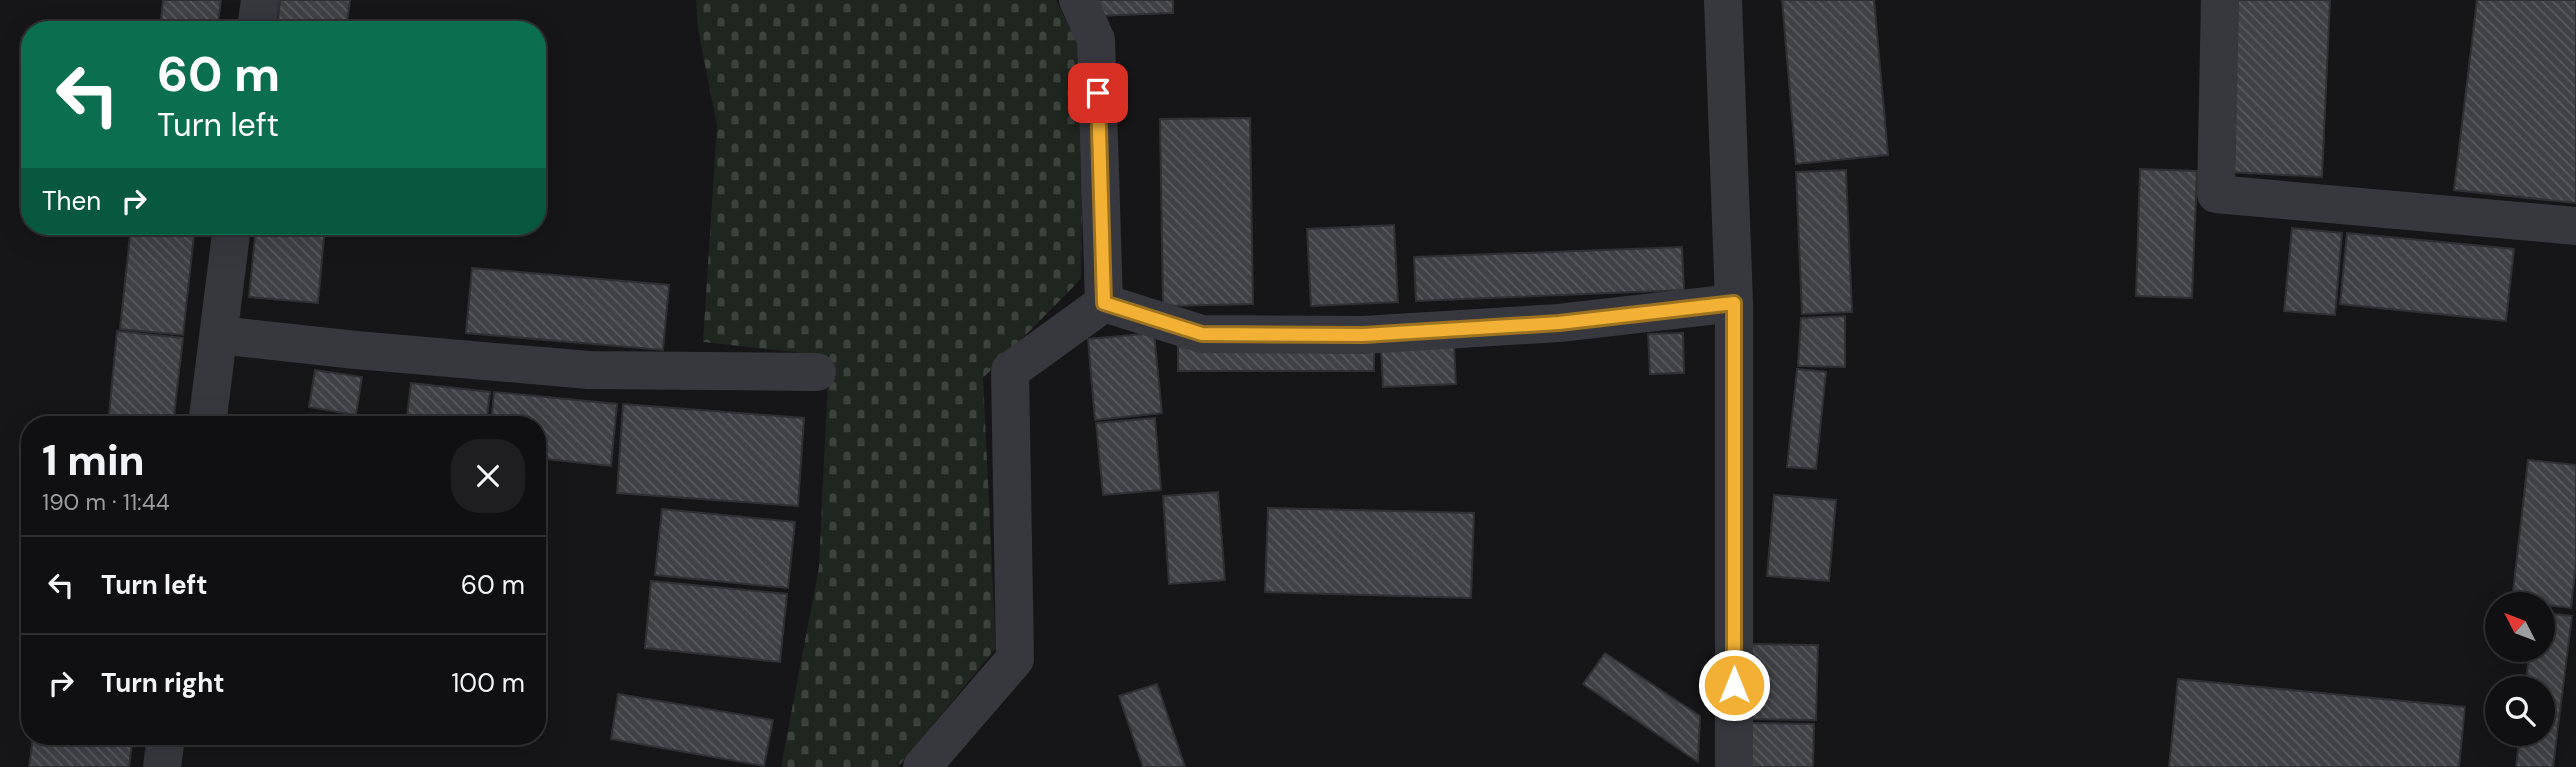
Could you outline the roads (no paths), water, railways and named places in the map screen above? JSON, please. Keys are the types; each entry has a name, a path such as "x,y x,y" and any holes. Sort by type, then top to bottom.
{"street":[{"path":"257,21 260,0"},
{"path":"1079,0 1096,40 1104,303"},
{"path":"1723,0 1734,303 1734,767"},
{"path":"2220,0 2216,194 2576,226"},
{"path":"208,416 231,235"},
{"path":"1104,303 1202,334 1363,335 1559,323 1734,303"},
{"path":"922,767 1015,659 1010,371 1104,303"},
{"path":"219,335 589,370 817,372"},
{"path":"162,767 165,745"}]}
